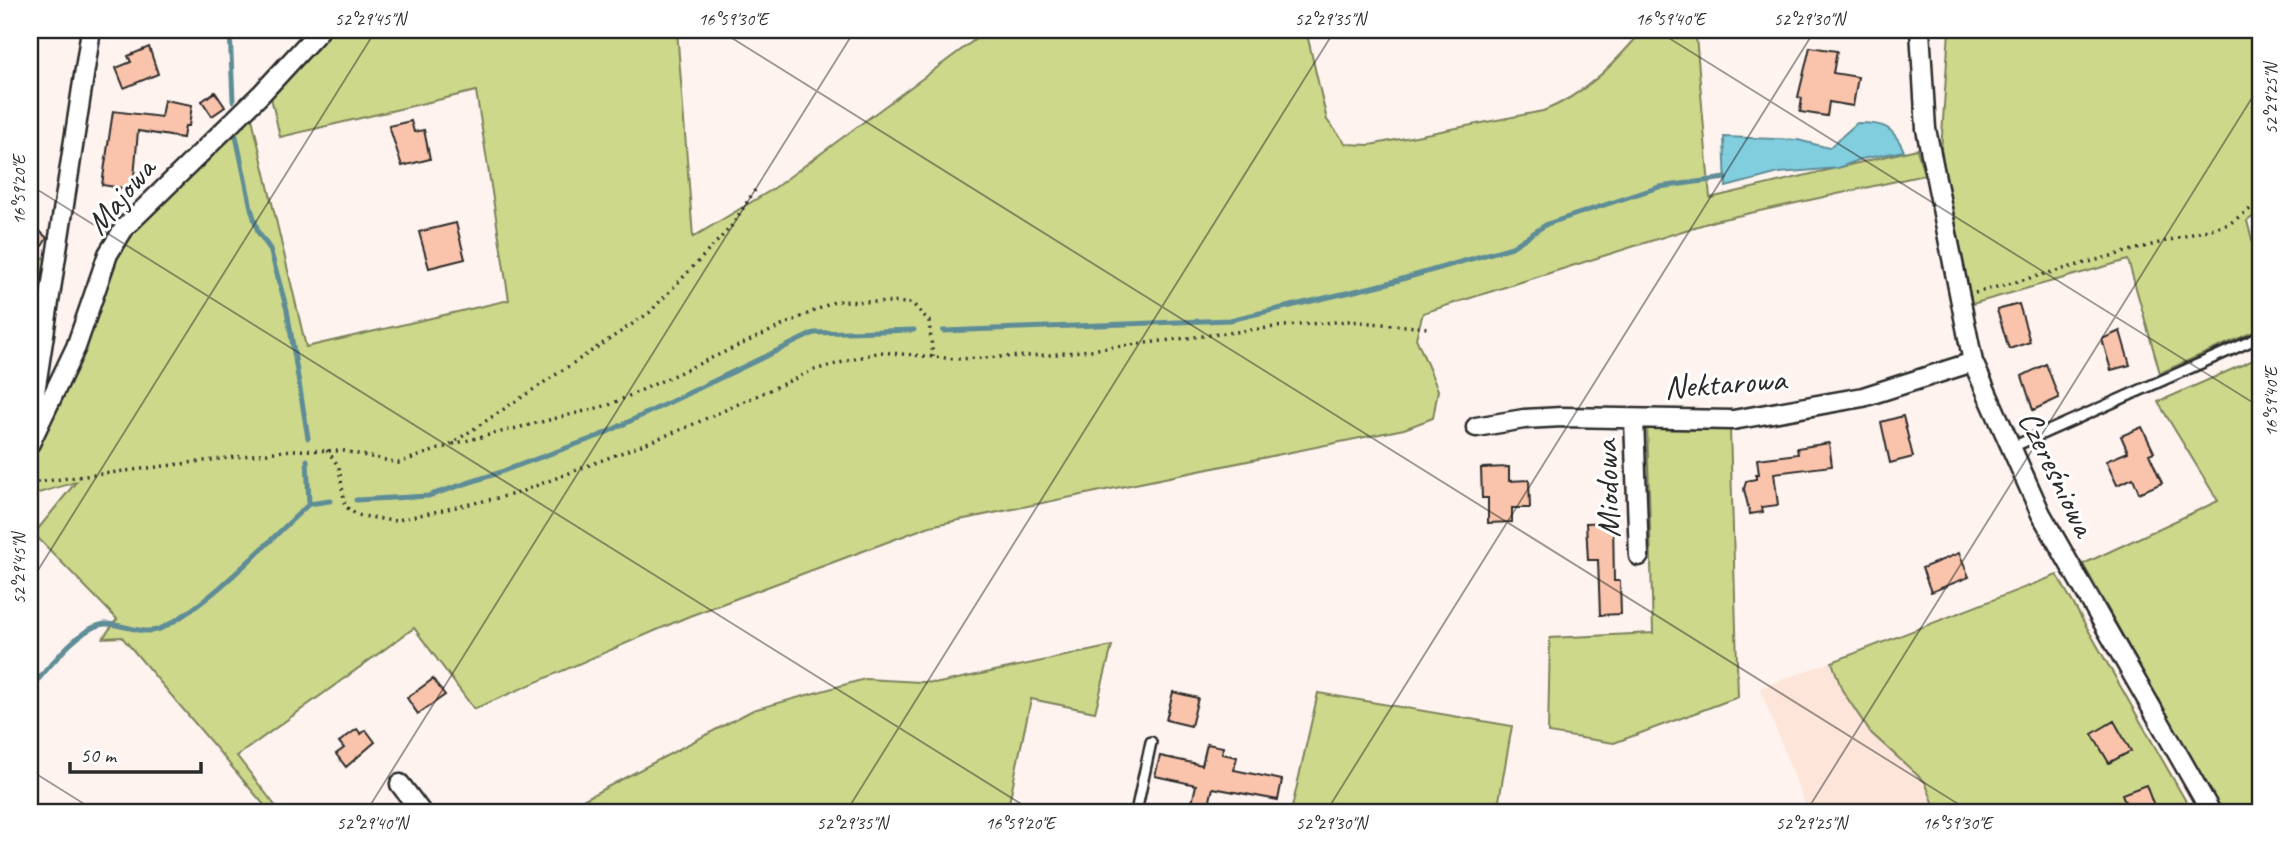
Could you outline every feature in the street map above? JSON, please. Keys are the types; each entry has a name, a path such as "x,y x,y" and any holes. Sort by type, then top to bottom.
{"street":[{"path":"30,425 91,30"},
{"name":"Majowa","path":"30,443 76,348 108,254 125,227 261,94 320,30"},
{"name":"Czereśniowa","path":"1920,30 1926,129 1973,362 2010,448 2074,575 2211,812"},
{"name":"Nektarowa","path":"1476,428 1536,419 1733,420 1863,397 1973,362"},
{"name":"Miodowa","path":"1634,419 1639,556"},
{"path":"400,784 421,812"}],"lane":[{"path":"2010,448 2260,337"},
{"path":"1136,812 1151,742"}],"path":[{"path":"448,446 649,313 730,228 757,187"},
{"path":"1959,297 2229,224 2260,202"},
{"path":"30,484 291,450 344,451 398,463 448,446 609,405 836,301 912,303 929,321 933,357"},
{"path":"327,450 339,467 345,506 357,515 393,521 515,494 685,428 814,370 880,352 933,357 1049,355 1284,326 1348,321 1428,328"}],"shaded area":[{"path":"1874,646 1937,812 1808,812 1760,688"}],"green space":[{"path":"333,30 677,30 693,237 773,189 988,30 1306,30 1327,120 1346,144 1370,145 1543,111 1586,87 1621,55 1643,30 1715,30 1696,36 1710,198 1917,149 1924,175 1714,221 1423,313 1416,338 1438,390 1433,418 1404,429 930,526 687,617 474,709 414,628 237,756 280,812 270,812 122,637 103,638 117,619 34,534 76,482 35,494 30,465 113,257 137,224 251,114 306,347 509,300 476,91 280,137 270,93"},
{"path":"1949,30 2260,30 2260,212 2247,221 2260,269 2260,329 2160,373 2128,260 1972,304 1941,151"},
{"path":"30,247 49,263 30,390"},
{"path":"2260,357 2260,812 2221,812 2083,564 2218,501 2158,402"},
{"path":"1647,423 1730,429 1738,697 1614,743 1548,733 1550,638 1653,633"},
{"path":"2057,575 2192,812 1937,812 1925,782 1870,732 1842,690 1832,662"},
{"path":"1112,646 1095,712 1031,699 1007,812 560,812 753,710 865,679 939,683"},
{"path":"1318,693 1512,726 1497,812 1291,812"}],"water":[{"path":"1857,123 1881,125 1896,136 1904,151 1861,159 1838,168 1779,173 1726,187 1724,137 1798,140 1829,148"}],"building":[{"path":"149,47 158,74 124,88 116,68 131,62 128,56"},
{"path":"1810,47 1837,51 1833,73 1858,77 1853,106 1829,102 1827,116 1800,112 1802,98 1798,97"},
{"path":"215,92 225,107 212,116 202,101"},
{"path":"164,100 192,105 189,126 185,126 183,138 138,131 134,177 131,177 129,189 102,185 113,111 161,117"},
{"path":"411,121 414,132 424,130 430,159 402,166 389,126"},
{"path":"30,222 47,238 39,251 30,244"},
{"path":"456,223 465,259 429,268 419,232"},
{"path":"2019,304 2030,342 2009,349 1997,310"},
{"path":"2120,331 2130,365 2111,370 2102,339"},
{"path":"2046,364 2059,398 2033,410 2022,376"},
{"path":"1903,416 1913,457 1890,463 1881,422"},
{"path":"2142,427 2154,452 2149,454 2162,483 2139,493 2133,478 2117,485 2106,461 2128,452 2121,436"},
{"path":"1829,443 1832,466 1774,473 1778,505 1762,507 1763,512 1750,514 1744,489 1746,481 1756,479 1756,474 1759,474 1757,459 1798,454 1797,448"},
{"path":"1509,467 1509,481 1529,480 1530,508 1512,508 1512,522 1488,523 1488,498 1482,498 1481,468"},
{"path":"1613,522 1614,581 1620,581 1621,614 1600,615 1598,560 1588,560 1586,523"},
{"path":"1959,553 1969,577 1931,592 1922,568"},
{"path":"433,679 445,695 418,714 407,698"},
{"path":"1173,692 1198,698 1191,726 1166,720"},
{"path":"2114,721 2131,751 2109,763 2092,734"},
{"path":"357,729 361,734 366,730 375,742 346,767 336,754 344,748 339,742"},
{"path":"1207,744 1223,747 1222,754 1237,757 1234,770 1282,780 1278,800 1213,788 1207,812 1190,812 1196,785 1155,776 1160,756 1202,765"},
{"path":"2146,785 2156,812 2129,812 2122,794"}],"waterway":[{"path":"230,30 233,101"},
{"path":"236,136 258,232 270,249 287,310 308,438"},
{"path":"943,331 1230,320 1385,284 1512,247 1547,224 1659,187 1726,178"},
{"path":"356,500 428,496 495,474 599,436 814,333 914,330"},
{"path":"30,689 64,650 95,627 112,624 148,631 162,628 220,588 309,504 307,460"},
{"path":"309,504 330,501"}]}
